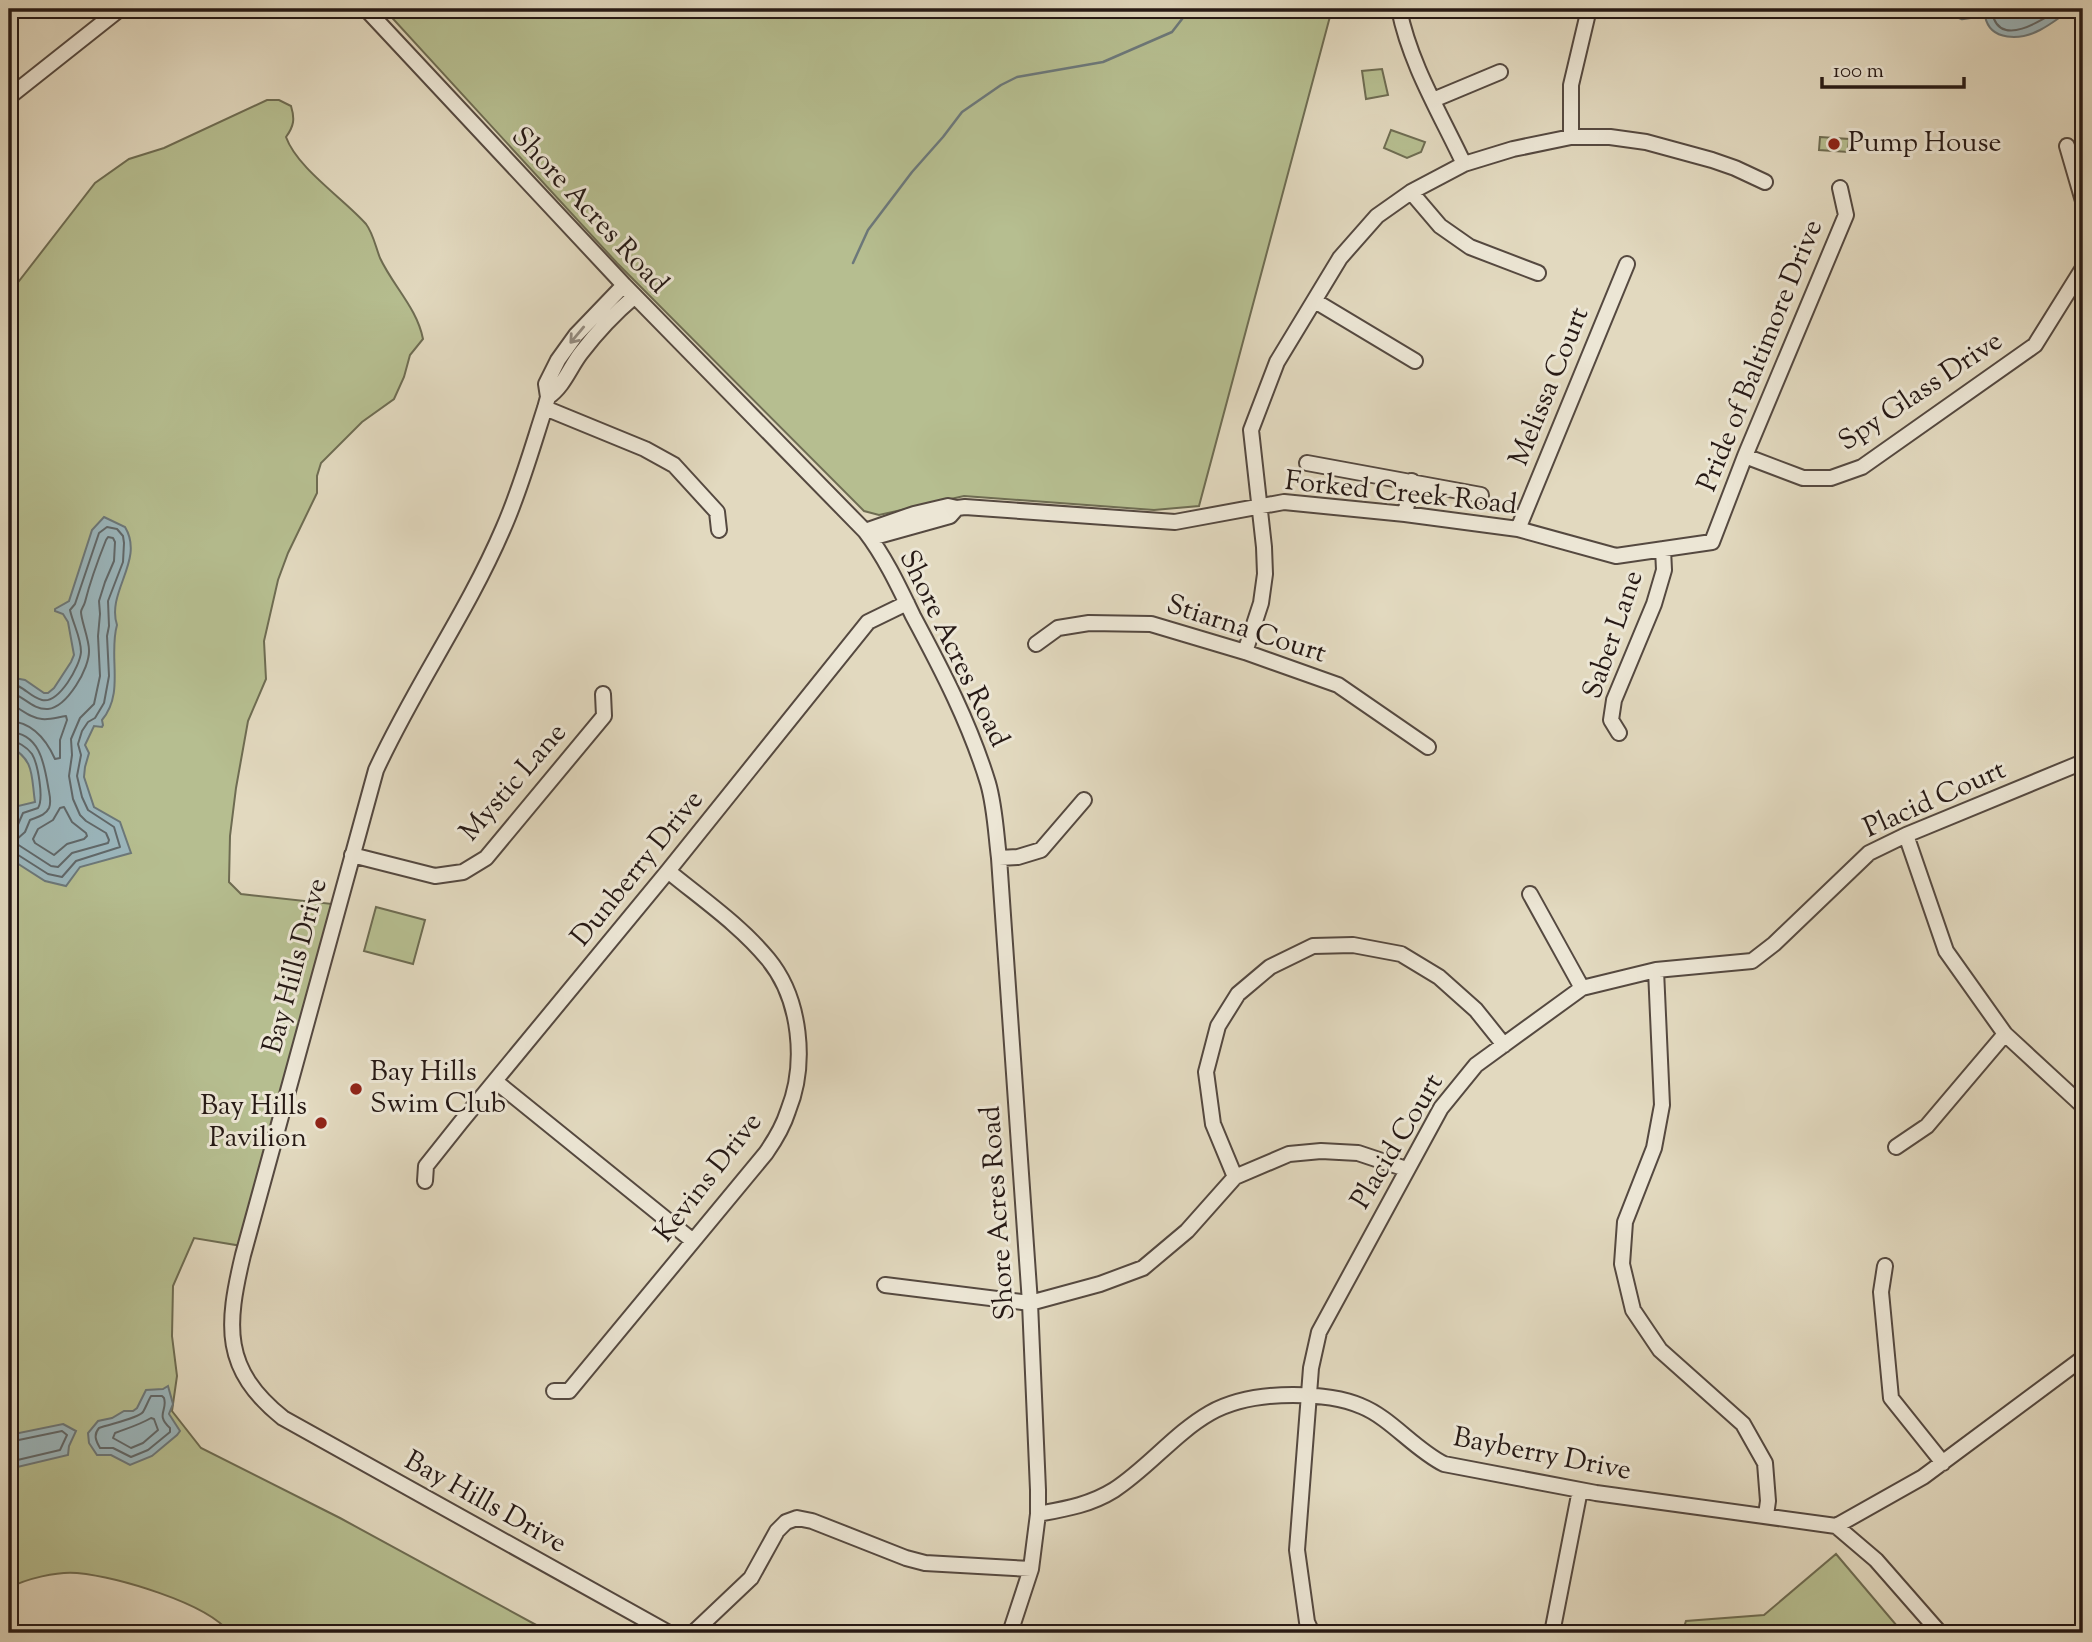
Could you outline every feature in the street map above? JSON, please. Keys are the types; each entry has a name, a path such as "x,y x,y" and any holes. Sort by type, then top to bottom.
{"street":[{"path":"9,97 120,9"},
{"name":"Shore Acres Road","path":"366,9 624,285 868,535 943,671 976,749 989,786 999,858 1030,1303 1038,1514 1031,1569 1010,1633"},
{"path":"1399,9 1419,74 1464,164"},
{"path":"1572,137 1571,85 1589,9"},
{"path":"1433,100 1500,72"},
{"path":"1245,652 1261,603 1265,574 1251,430 1277,362 1340,258 1377,216 1411,192 1464,164 1513,149 1572,137 1609,137 1646,142 1712,160 1765,182"},
{"path":"2067,146 2083,201"},
{"name":"Pride of Baltimore Drive","path":"1712,542 1846,215 1840,188"},
{"path":"1411,192 1440,226 1470,247 1538,273"},
{"name":"Melissa Court","path":"1518,529 1627,264"},
{"name":"Spy Glass Drive","path":"1745,456 1803,478 1831,478 1862,467 2035,345 2083,268"},
{"name":"Bay Hills Drive","path":"624,285 576,335 558,360 546,384 547,402 501,535 464,608 393,732 376,770 233,1297 230,1322 236,1361 267,1406 283,1418 669,1633"},
{"name":"Bay Hills Drive","path":"547,402 593,337 635,296"},
{"path":"1315,301 1415,361"},
{"path":"547,402 674,465 718,512 719,530"},
{"path":"1307,463 1480,495"},
{"path":"1405,514 1412,481"},
{"name":"Forked Creek Road","path":"868,535 914,514 948,506 1175,522 1284,502 1518,529 1616,556 1712,542"},
{"name":"Saber Lane","path":"1619,733 1611,720 1614,700 1654,604 1664,570 1663,550"},
{"name":"Dunberry Drive","path":"425,1181 426,1166 869,622 907,603"},
{"name":"Stiarna Court","path":"1036,644 1058,628 1089,623 1151,624 1245,652 1338,685 1428,747"},
{"name":"Mystic Lane","path":"352,855 435,876 463,872 486,859 604,716 603,694"},
{"name":"Placid Court","path":"1312,1633 1307,1622 1297,1550 1311,1368 1319,1332 1441,1108 1476,1065 1582,988 1656,970 1752,961 1869,853 2083,762"},
{"path":"999,858 1018,857 1041,850 1084,800"},
{"path":"1906,835 1946,951 2005,1034 2083,1106"},
{"name":"Kevins Drive","path":"554,1391 569,1391 766,1153 780,1132 795,1089 798,1070 796,1022 783,984 769,960 731,922 668,871"},
{"path":"1530,894 1582,988"},
{"path":"1235,1177 1213,1124 1206,1072 1219,1026 1238,994 1270,967 1312,946 1353,945 1401,954 1439,976 1476,1010 1504,1045"},
{"path":"1656,970 1662,1105 1654,1148 1625,1222 1622,1264 1633,1310 1660,1349 1743,1424 1765,1463 1768,1501 1766,1515"},
{"path":"1896,1147 1927,1126 2005,1034"},
{"path":"495,1081 693,1241"},
{"path":"885,1285 1030,1303 1100,1284 1143,1268 1187,1231 1235,1177 1289,1154 1321,1151 1358,1153 1406,1169"},
{"path":"1885,1266 1881,1292 1891,1398 1943,1463"},
{"path":"1940,1633 1876,1560 1836,1526 1923,1477 2083,1359"},
{"name":"Bayberry Drive","path":"1038,1514 1076,1507 1113,1491 1208,1414 1227,1405 1267,1396 1310,1395 1331,1397 1365,1407 1430,1457 1444,1464 1580,1490 1836,1526"},
{"path":"1552,1633 1580,1490"},
{"path":"693,1633 741,1589 760,1564 777,1531 786,1522 797,1518 812,1521 925,1563 1031,1569"},
{"path":"63,1633 82,1633"}],"green space":[{"path":"384,9 1332,9 1199,506 1154,510 964,496 879,515 864,511 617,263"},
{"path":"1382,69 1388,95 1366,99 1362,71"},
{"path":"267,100 279,100 291,106 293,122 286,137 292,149 310,172 366,224 385,268 416,317 423,339 410,355 394,399 362,422 321,463 317,476 317,493 278,580 264,641 266,679 248,721 236,788 230,836 229,882 241,894 342,905 242,1246 194,1238 173,1286 172,1336 177,1376 172,1411 201,1448 340,1518 551,1633 230,1633 218,1622 181,1601 94,1575 51,1574 9,1588 9,294 95,183 129,159 164,148"},
{"path":"1391,130 1425,142 1421,152 1407,158 1384,148"},
{"name":"Pump House","path":"1820,137 1849,139 1848,152 1819,150"},
{"path":"376,907 425,920 413,964 364,951"},
{"path":"1836,1554 1903,1633 1682,1633 1686,1621 1764,1615"}],"water":[{"path":"1997,9 2073,9 2040,30 2016,37 1993,31 1988,24 1985,16"},
{"path":"104,517 125,527 131,552 116,600 113,698 102,720 102,727 94,726 85,745 89,753 84,777 94,807 120,822 131,853 80,867 66,886 45,881 9,858 9,833 18,806 35,802 28,763 9,746 9,677 25,680 48,693 71,662 74,655 68,622 63,614 55,609 69,601 92,530"},
{"path":"168,1386 173,1404 169,1414 180,1431 177,1435 152,1456 130,1465 111,1455 97,1455 89,1443 88,1433 98,1421 112,1418 124,1411 133,1411 146,1390"},
{"path":"63,1424 76,1431 68,1455 9,1469 9,1435"}],"waterway":[{"path":"853,263 868,230 962,112 1017,77 1103,62 1172,32 1189,10 1205,9"},
{"path":"1938,9 1962,19 1983,16"}],"place":[{"name":"Pump House","path":"1834,144"},
{"name":"Bay Hills Swim Club","path":"356,1089"},
{"name":"Bay Hills Pavilion","path":"321,1123"}]}
